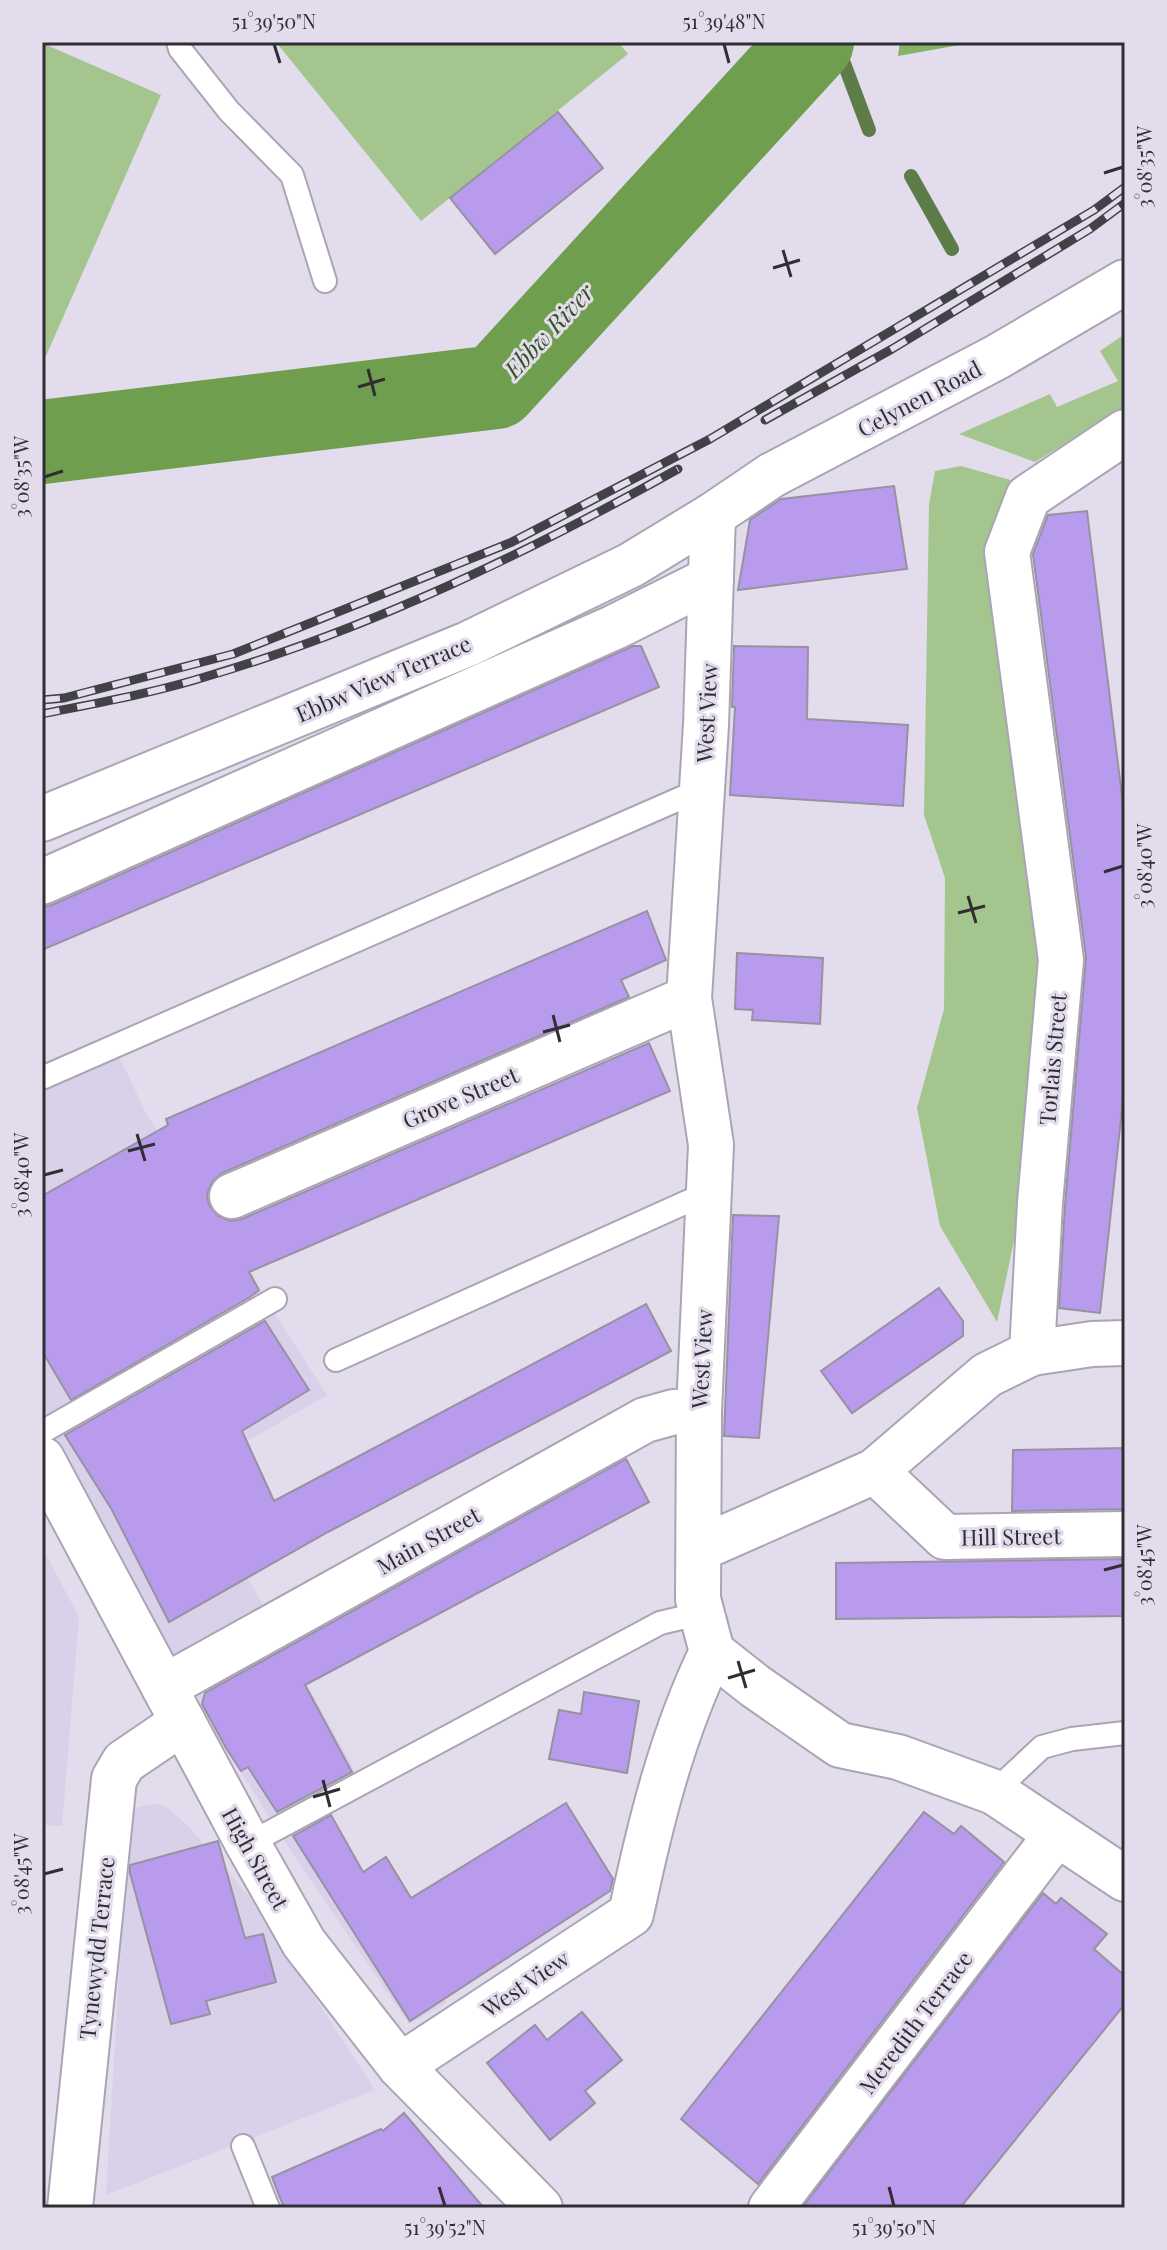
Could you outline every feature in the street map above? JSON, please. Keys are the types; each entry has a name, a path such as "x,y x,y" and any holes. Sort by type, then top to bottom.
{"street":[{"name":"Celynen Road","path":"713,515 772,475 997,357 1118,278"},
{"name":"Torlais Street","path":"1032,1353 1040,1203 1061,960 1007,552 1028,497 1125,432"},
{"name":"West View","path":"400,2066 631,1914 667,1768 693,1692 707,1632 698,1599 699,1411 711,1145 689,998 702,789 713,515"},
{"name":"Ebbw View Terrace","path":"42,819 468,644 631,565 713,515"},
{"path":"42,882 601,633 711,579"},
{"name":"Grove Street","path":"232,1196 689,998"},
{"path":"699,1549 875,1471 987,1375 1032,1353 1092,1344 1125,1343"},
{"name":"Main Street","path":"174,1705 645,1420 674,1412 699,1411"},
{"name":"High Street","path":"42,1459 304,1943 400,2066 540,2208"},
{"name":"Hill Street","path":"875,1471 945,1537 1125,1534"},
{"path":"707,1632 755,1686 840,1745 898,1757 994,1792 1125,1879"},
{"name":"Tynewydd Terrace","path":"70,2208 114,1779 124,1762 174,1705"},
{"name":"Meredith Terrace","path":"771,2208 1057,1834"}],"lane":[{"path":"178,42 180,49 229,111 292,175 325,281"},
{"path":"42,1078 702,789"},
{"path":"336,1360 709,1192"},
{"path":"42,1432 275,1299"},
{"path":"248,1844 660,1623 707,1632"},
{"path":"994,1792 1042,1747 1072,1739 1125,1733"},
{"path":"243,2146 268,2208"}],"shaded area":[{"path":"113,1044 146,1113 327,1395 187,1476 257,1594 367,1793 328,1815 447,2003 409,2024 292,1853 220,1739 42,1412 42,1073"},
{"path":"42,1547 79,1617 62,1826 42,1825"},
{"path":"157,1804 168,1808 188,1826 248,1895 375,2090 106,2195 128,1818 138,1807"}],"green space":[{"path":"276,42 618,42 628,54 421,221"},
{"path":"900,42 976,42 898,56"},
{"path":"42,43 161,95 42,365"},
{"path":"1125,334 1125,407 1035,462 959,434 1050,394 1057,407 1118,381 1100,351"},
{"path":"961,466 1014,481 985,549 1043,955 1022,1202 997,1322 940,1226 917,1108 944,1009 945,878 924,815 929,504 935,471"}],"building":[{"path":"558,112 603,168 495,254 450,198"},
{"path":"894,486 907,569 738,590 750,520 781,499"},
{"path":"1087,511 1125,821 1125,1081 1100,1313 1059,1308 1086,957 1033,554 1048,515"},
{"path":"633,646 641,646 659,687 42,950 42,907"},
{"path":"734,646 808,647 807,719 908,725 903,806 730,795 735,707 732,707"},
{"path":"647,911 666,960 621,980 629,997 222,1173 212,1182 207,1194 209,1205 218,1216 230,1221 242,1219 649,1043 670,1091 249,1272 259,1290 250,1297 71,1400 42,1351 42,1196 168,1125 166,1119"},
{"path":"737,953 823,958 820,1024 752,1020 753,1010 735,1009"},
{"path":"733,1215 779,1216 759,1438 724,1436"},
{"path":"939,1288 963,1321 963,1336 852,1413 821,1371"},
{"path":"646,1304 671,1351 328,1532 169,1622 112,1510 65,1435 265,1321 309,1390 242,1431 274,1501"},
{"path":"1125,1448 1125,1509 1012,1511 1013,1450"},
{"path":"626,1459 649,1502 305,1685 352,1772 277,1812 248,1767 241,1771 226,1748 202,1704 205,1693"},
{"path":"1125,1559 1125,1616 836,1619 836,1563"},
{"path":"584,1692 639,1701 627,1773 549,1759 559,1710 581,1714"},
{"path":"566,1803 613,1879 610,1891 410,2021 293,1836 331,1815 363,1872 386,1857 411,1898"},
{"path":"924,1812 954,1834 961,1826 1004,1862 758,2184 681,2119"},
{"path":"218,1841 245,1938 263,1934 276,1982 206,2001 210,2014 171,2024 130,1865"},
{"path":"1043,1893 1056,1904 1061,1898 1107,1934 1094,1949 1125,1976 1125,2004 960,2208 802,2208"},
{"path":"582,2012 622,2060 585,2091 595,2103 550,2140 487,2063 535,2025 547,2040"},
{"path":"404,2113 484,2208 284,2208 272,2177 381,2129 383,2131"}],"waterway":[{"name":"Ebbw River","path":"42,442 496,387 812,42"},
{"path":"836,42 869,130"},
{"path":"911,176 952,249"}],"railway":[{"path":"42,700 64,698 233,654 512,542 710,439 1094,210 1125,187"},
{"path":"765,420 892,349 1090,229 1125,203"},
{"path":"42,714 188,682 330,635 449,586 565,530 678,469"}]}
